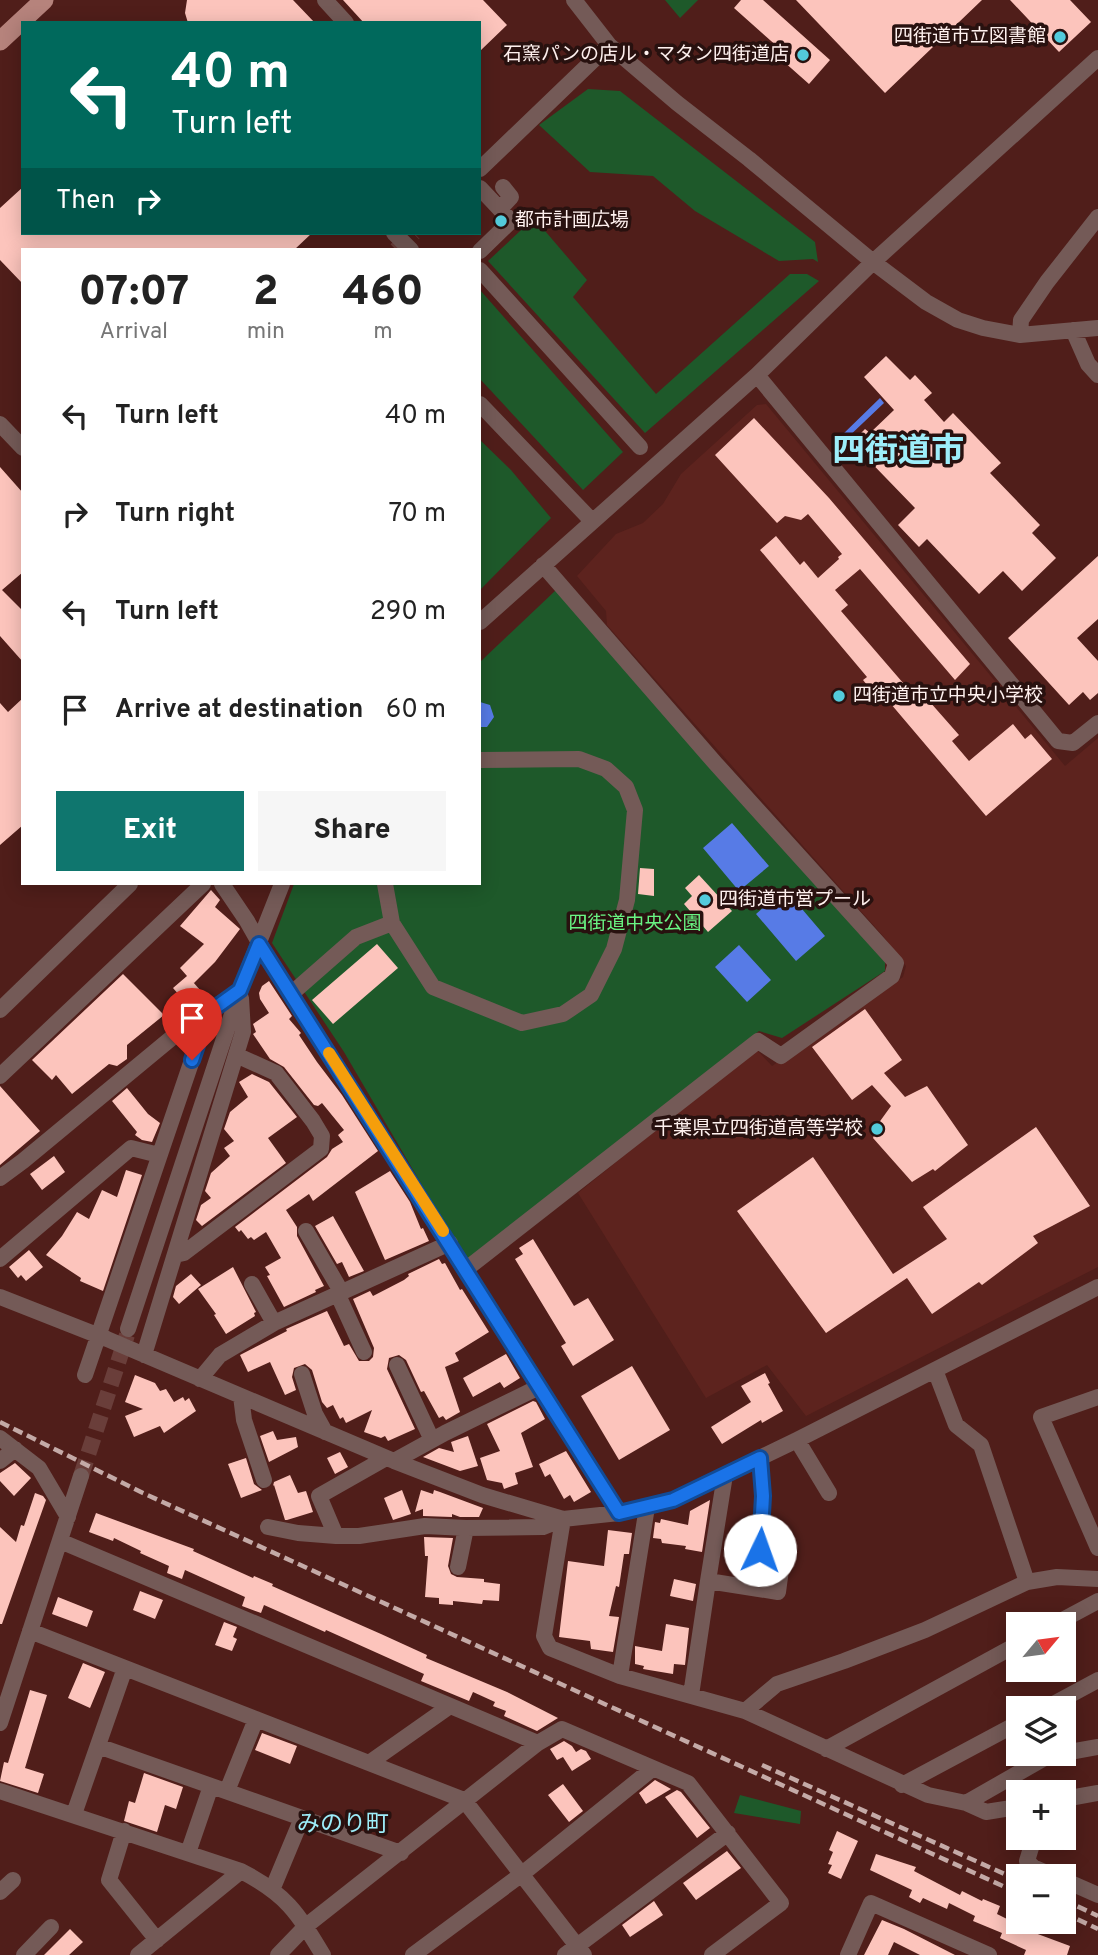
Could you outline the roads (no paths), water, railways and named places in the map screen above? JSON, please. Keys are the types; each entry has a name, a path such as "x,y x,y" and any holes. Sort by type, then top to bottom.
{"main road":[{"path":"21,21 44,0"},
{"path":"0,41 21,21"}],"street":[{"path":"325,0 344,21"},
{"path":"574,0 609,45 873,262 926,302 958,320 1020,335 1098,328"},
{"path":"481,168 609,45"},
{"path":"481,621 757,375 873,262 1098,58"},
{"path":"500,209 512,197 503,187"},
{"path":"481,189 511,221 481,250"},
{"path":"1020,335 1021,320 1098,218"},
{"path":"396,235 409,248"},
{"path":"481,271 640,447"},
{"path":"1073,330 1088,364 1098,375"},
{"path":"757,375 1058,741 1073,743 1098,723"},
{"path":"481,405 592,521"},
{"path":"0,424 21,446"},
{"path":"465,1270 758,1041 781,1056 892,976 896,963 716,764 543,565"},
{"path":"385,885 392,923 433,988 522,1023 563,1014 591,995 614,949 627,900 635,810 626,786 607,769 579,759 481,760"},
{"path":"0,1010 129,885"},
{"path":"0,1076 202,885"},
{"path":"223,885 619,1513"},
{"path":"128,1329 240,990 282,885"},
{"path":"291,994 356,937 392,923"},
{"path":"0,1178 180,1031 240,990"},
{"path":"144,1355 243,1032 240,990"},
{"path":"85,1375 208,1013"},
{"path":"175,1255 184,1254 321,1149 322,1136 276,1073 236,1055"},
{"path":"0,1259 131,1148 159,1155"},
{"path":"306,1231 340,1294 364,1352"},
{"path":"200,1379 219,1355 274,1323 450,1243"},
{"path":"252,1284 274,1323"},
{"path":"268,1527 298,1533 359,1536 425,1526 543,1527 564,1519 619,1513 673,1500 1098,1287"},
{"path":"0,1297 390,1460 482,1494 564,1519"},
{"path":"397,1365 432,1440"},
{"path":"935,1370 956,1425 981,1445 1027,1582"},
{"path":"302,1374 315,1414 325,1432"},
{"path":"336,1536 319,1496 540,1387"},
{"path":"241,1396 244,1420 264,1480"},
{"path":"1098,1397 1041,1417 1098,1548"},
{"path":"0,1438 39,1468 68,1517"},
{"path":"797,1440 829,1493"},
{"path":"0,1461 15,1449"},
{"path":"708,1581 778,1592 783,1555 760,1550 763,1496 760,1458"},
{"path":"691,1695 725,1475"},
{"path":"0,1724 81,1476"},
{"path":"620,1676 647,1507"},
{"path":"564,1519 544,1636 550,1648 620,1676 745,1711 928,1795 965,1803 986,1812 1006,1809"},
{"path":"458,1567 466,1528"},
{"path":"60,1541 538,1743"},
{"path":"745,1711 777,1684 925,1630 1027,1582 1057,1577 1098,1579"},
{"path":"1076,1613 1098,1601"},
{"path":"30,1631 464,1800 522,1874 575,1952 728,1833"},
{"path":"826,1749 1006,1651"},
{"path":"74,1814 125,1668"},
{"path":"1068,1696 1098,1680"},
{"path":"369,1763 450,1706"},
{"path":"188,1853 256,1719"},
{"path":"278,1955 306,1926 401,1853 464,1800 538,1743 562,1729 688,1783 781,1903 712,1955"},
{"path":"902,1785 1006,1729"},
{"path":"98,1746 401,1853"},
{"path":"1076,1751 1098,1747"},
{"path":"965,1803 1033,1766"},
{"path":"412,1955 522,1874 652,1769"},
{"path":"0,1791 241,1871 288,1901 323,1955"},
{"path":"1076,1797 1098,1793"},
{"path":"272,1889 302,1818"},
{"path":"124,1831 109,1880 157,1940"},
{"path":"138,1955 241,1871"},
{"path":"0,1892 13,1880"},
{"path":"1076,1885 1098,1895"},
{"path":"848,1955 872,1903 989,1955"},
{"path":"24,1955 51,1927"}],"water":[{"path":"880,398 884,403 844,441 840,437"},
{"path":"481,702 490,705 494,717 487,727 481,727"},
{"path":"732,823 769,866 739,891 703,848"},
{"path":"785,889 825,936 796,961 756,914"},
{"path":"739,945 771,980 747,1002 715,967"}],"tunnel":[{"path":"398,248 412,235"},
{"path":"81,1476 127,1335"}],"railway":[{"path":"0,1422 143,1493 1006,1888"},
{"path":"762,1765 1006,1875"},
{"path":"1076,1906 1098,1916"},
{"path":"1076,1919 1098,1929"}],"place":[{"name":"四街道市立図書館","path":"1060,37"},
{"name":"石窯パンの店ル・マタン四街道店","path":"803,55"},
{"name":"都市計画広場","path":"501,221"},
{"name":"四街道市立中央小学校","path":"839,696"},
{"name":"四街道市営プール","path":"705,900"},
{"name":"千葉県立四街道高等学校","path":"877,1129"}],"district":[{"name":"四街道市","path":"898,453"},
{"name":"みのり町","path":"343,1825"}],"park label":[{"name":"四街道中央公園","path":"635,924"}]}
